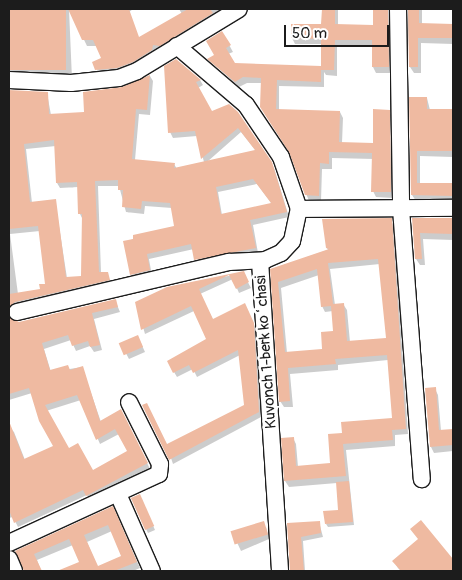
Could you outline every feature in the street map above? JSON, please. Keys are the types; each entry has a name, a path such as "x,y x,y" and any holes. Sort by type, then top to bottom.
{"street":[{"path":"9,80 100,82 137,71 239,9"},
{"path":"398,9 401,209 422,479"},
{"path":"177,46 224,83 263,127 281,157 299,209 288,246 274,257 260,261"},
{"path":"299,209 453,208"},
{"name":"Kuvonch 1-berk koʻchasi","path":"17,312 230,262 260,261 280,571"},
{"path":"9,543 156,478 161,468 130,402"},
{"path":"118,494 152,571"},
{"path":"9,559 14,571"}],"building":[{"path":"9,9 66,9 66,70 9,70"},
{"path":"68,9 129,9 139,37 188,9 210,9 213,13 160,46 153,45 152,50 133,62 117,68 95,70 92,62 101,58 93,40 82,40"},
{"path":"322,9 335,9 335,24 373,25 373,9 388,9 389,67 372,67 372,40 335,40 334,70 321,70 321,39 291,38 291,24 321,24"},
{"path":"408,9 419,9 419,23 453,24 453,38 418,38 418,67 409,67"},
{"path":"222,31 231,45 226,48 235,63 321,66 321,82 277,80 276,109 340,111 339,142 373,143 373,109 390,110 391,192 371,192 372,153 329,152 329,164 320,163 319,196 305,195 289,152 260,107 261,78 243,77 235,82 207,59 214,55 206,41"},
{"path":"176,59 201,80 196,82 212,111 229,104 238,112 272,162 287,212 250,220 256,248 194,260 191,244 147,254 150,270 130,275 123,241 133,239 133,235 174,226 170,203 142,201 141,209 122,207 123,190 118,190 118,180 95,181 99,272 108,272 110,280 15,302 9,307 9,294 40,289 39,284 45,284 38,226 9,229 9,90 48,92 49,114 84,112 83,92 122,87 150,75 147,110 136,109 132,159 175,163 174,168 255,150 238,128 201,159 195,131 168,133 164,66","holes":["54,140 56,183 77,182 78,214 82,214 81,276 66,277 56,199 30,202 24,144","253,179 271,203 221,214 216,187"]},
{"path":"409,97 427,97 427,109 453,109 453,151 417,151 417,183 453,183 453,196 411,195"},
{"path":"392,218 406,429 392,430 393,440 343,444 346,476 284,481 281,438 294,437 296,466 330,463 328,434 342,433 341,422 392,418 387,355 335,359 336,364 288,368 290,401 279,402 270,269 329,249 326,248 322,219","holes":["378,259 386,338 347,341 344,303 333,304 328,263","317,269 321,307 331,306 333,331 321,332 322,349 285,352 278,282"]},
{"path":"412,218 453,218 453,234 420,233 422,259 415,259"},
{"path":"244,271 249,282 236,289 229,275 199,289 213,319 245,303 254,323 259,412 169,460 142,405 147,403 167,444 244,405 238,350 193,373 189,365 173,373 167,361 206,339 191,306 141,330 135,302 167,287"},
{"path":"116,299 118,307 92,313 100,345 90,347 88,341 72,346 68,335 42,343 50,370 68,365 70,370 83,366 100,421 121,409 148,463 86,496 83,490 14,523 9,510 9,421 24,459 53,446 39,421 29,388 9,394 9,317 19,322","holes":["77,395 96,440 115,429 127,451 93,470 78,443 69,448 45,405"]},
{"path":"138,335 143,347 124,355 119,343"},
{"path":"436,387 439,430 453,429 453,445 430,447 425,388"},
{"path":"349,481 353,522 325,524 323,511 338,510 336,482"},
{"path":"140,494 154,526 145,530 131,498"},
{"path":"113,506 137,562 114,571 57,571 79,562 69,539 34,554 42,571 24,571 15,551","holes":["108,525 121,556 98,566 84,535"]},
{"path":"421,520 453,559 453,571 401,571 392,561 418,539 410,529"},
{"path":"264,521 268,534 235,545 231,531"},
{"path":"320,521 321,533 301,537 304,571 290,571 287,523"}]}
